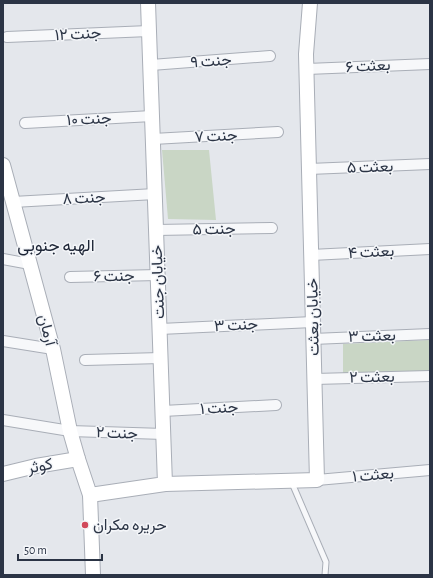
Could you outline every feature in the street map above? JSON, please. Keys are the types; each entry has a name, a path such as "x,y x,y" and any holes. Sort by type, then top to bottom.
{"street":[{"name":"خیابان جنت","path":"148,3 165,484"},
{"name":"خیابان بعثت","path":"310,3 306,54 317,480"},
{"name":"جنت ۱۲","path":"7,37 148,31"},
{"name":"جنت ۹","path":"151,65 270,56"},
{"name":"بعثت ۶","path":"307,69 430,64"},
{"name":"جنت ۱۰","path":"25,123 152,116"},
{"name":"جنت ۷","path":"153,139 278,132"},
{"name":"بعثت ۵","path":"309,169 430,164"},
{"name":"آرمان","path":"4,172 53,349 70,432 90,495 93,575"},
{"name":"جنت ۸","path":"13,202 155,194"},
{"name":"جنت ۵","path":"156,230 272,228"},
{"name":"بعثت ۴","path":"311,255 430,249"},
{"path":"3,259 30,264"},
{"name":"جنت ۶","path":"70,276 158,275"},
{"name":"جنت ۳","path":"160,329 313,322"},
{"name":"بعثت ۳","path":"313,339 430,334"},
{"path":"3,341 53,349"},
{"path":"85,360 161,358"},
{"name":"بعثت ۲","path":"314,379 430,376"},
{"name":"جنت ۱","path":"163,411 276,405"},
{"name":"جنت ۲","path":"3,420 70,432 164,434"},
{"name":"کوثر","path":"3,474 36,466 78,459"},
{"name":"بعثت ۱","path":"317,480 430,470"},
{"path":"90,495 165,484 317,480"}],"lane":[{"path":"291,481 326,562 325,575"}],"green space":[{"path":"162,150 209,150 216,220 168,219"},
{"path":"430,340 430,371 343,374 343,344"}],"place":[{"name":"حریره مکران","path":"85,525"}],"district":[{"name":"الهیه جنوبی","path":"56,245"}]}
